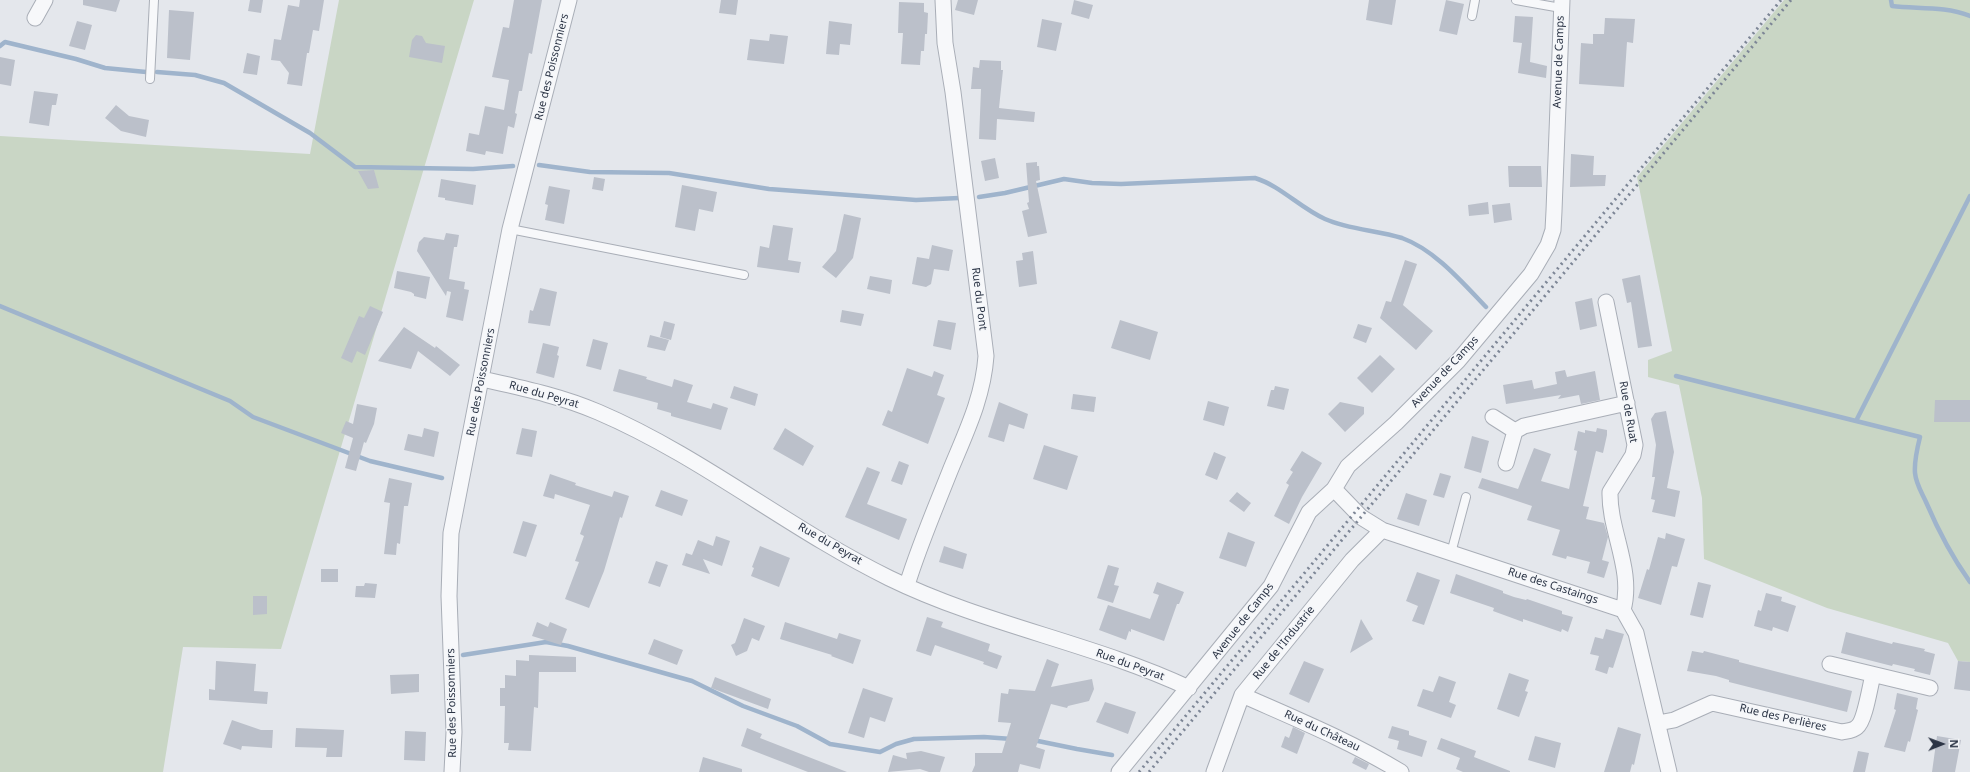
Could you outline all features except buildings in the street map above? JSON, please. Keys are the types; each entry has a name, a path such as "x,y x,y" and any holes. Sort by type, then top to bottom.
{"street":[{"path":"35,18 45,0"},
{"name":"Rue des Poissonniers","path":"452,772 454,732 449,596 451,533 510,229 569,0"},
{"name":"Rue du Pont","path":"907,585 921,543 978,404 986,356 945,43 943,0"},
{"name":"Avenue de Camps","path":"1119,772 1272,586 1309,512 1334,489 1348,466 1396,423 1458,361 1531,274 1548,245 1552,230 1554,211 1562,4"},
{"name":"Rue de Ruat","path":"1606,302 1635,445 1633,455 1610,492 1625,575 1627,596 1623,610"},
{"name":"Rue du Peyrat","path":"482,379 561,398 599,412 660,443 807,532 890,578 947,602 1144,670 1189,688"},
{"path":"1515,431 1534,423 1627,403"},
{"path":"1493,418 1515,431"},
{"path":"1506,463 1515,431"},
{"name":"Rue des Castaings","path":"1334,489 1361,517 1382,530 1623,610"},
{"name":"Rue de l'Industrie","path":"1214,772 1242,694 1352,560 1382,530"},
{"path":"1623,610 1636,633 1669,772"},
{"path":"1830,664 1930,688"},
{"name":"Rue des Perlières","path":"1658,723 1674,720 1712,703 1842,732 1858,727 1862,719 1873,675"},
{"name":"Rue du Château","path":"1242,694 1375,756 1401,772"}],"lane":[{"path":"150,79 154,0"},
{"path":"1472,16 1475,0"},
{"path":"1516,0 1562,4"},
{"path":"510,229 744,275"},
{"path":"1451,553 1466,497"}],"green space":[{"path":"339,0 474,0 281,649 183,647 163,772 0,772 0,136 310,154"},
{"path":"1784,0 1970,0 1970,662 1958,661 1948,643 1827,608 1704,559 1702,498 1679,385 1648,377 1648,360 1672,351 1637,177"}],"waterway":[{"path":"1891,0 1892,6 1941,9 1970,16"},
{"path":"0,46 5,42 76,59 105,68 146,72"},
{"path":"157,72 195,75 224,83 310,133 355,167 473,169 513,166"},
{"path":"539,165 590,172 669,173 769,189 916,200 959,198"},
{"path":"979,197 1005,193 1064,179 1092,183 1121,184 1255,178 1273,186 1307,209 1334,223 1393,235 1414,243 1426,250 1458,277 1486,307"},
{"path":"1856,421 1970,196"},
{"path":"0,306 230,401 253,417 370,461 442,478"},
{"path":"1676,376 1920,437 1915,464 1915,473 1919,488 1935,523 1957,563 1970,582"},
{"path":"463,655 546,642 568,646 692,681 743,706 797,726 830,744 880,752 896,744 914,739 984,737 1012,739"},
{"path":"1033,740 1112,755"}],"railway":[{"path":"1139,772 1781,0"},
{"path":"1149,772 1791,0"}]}
